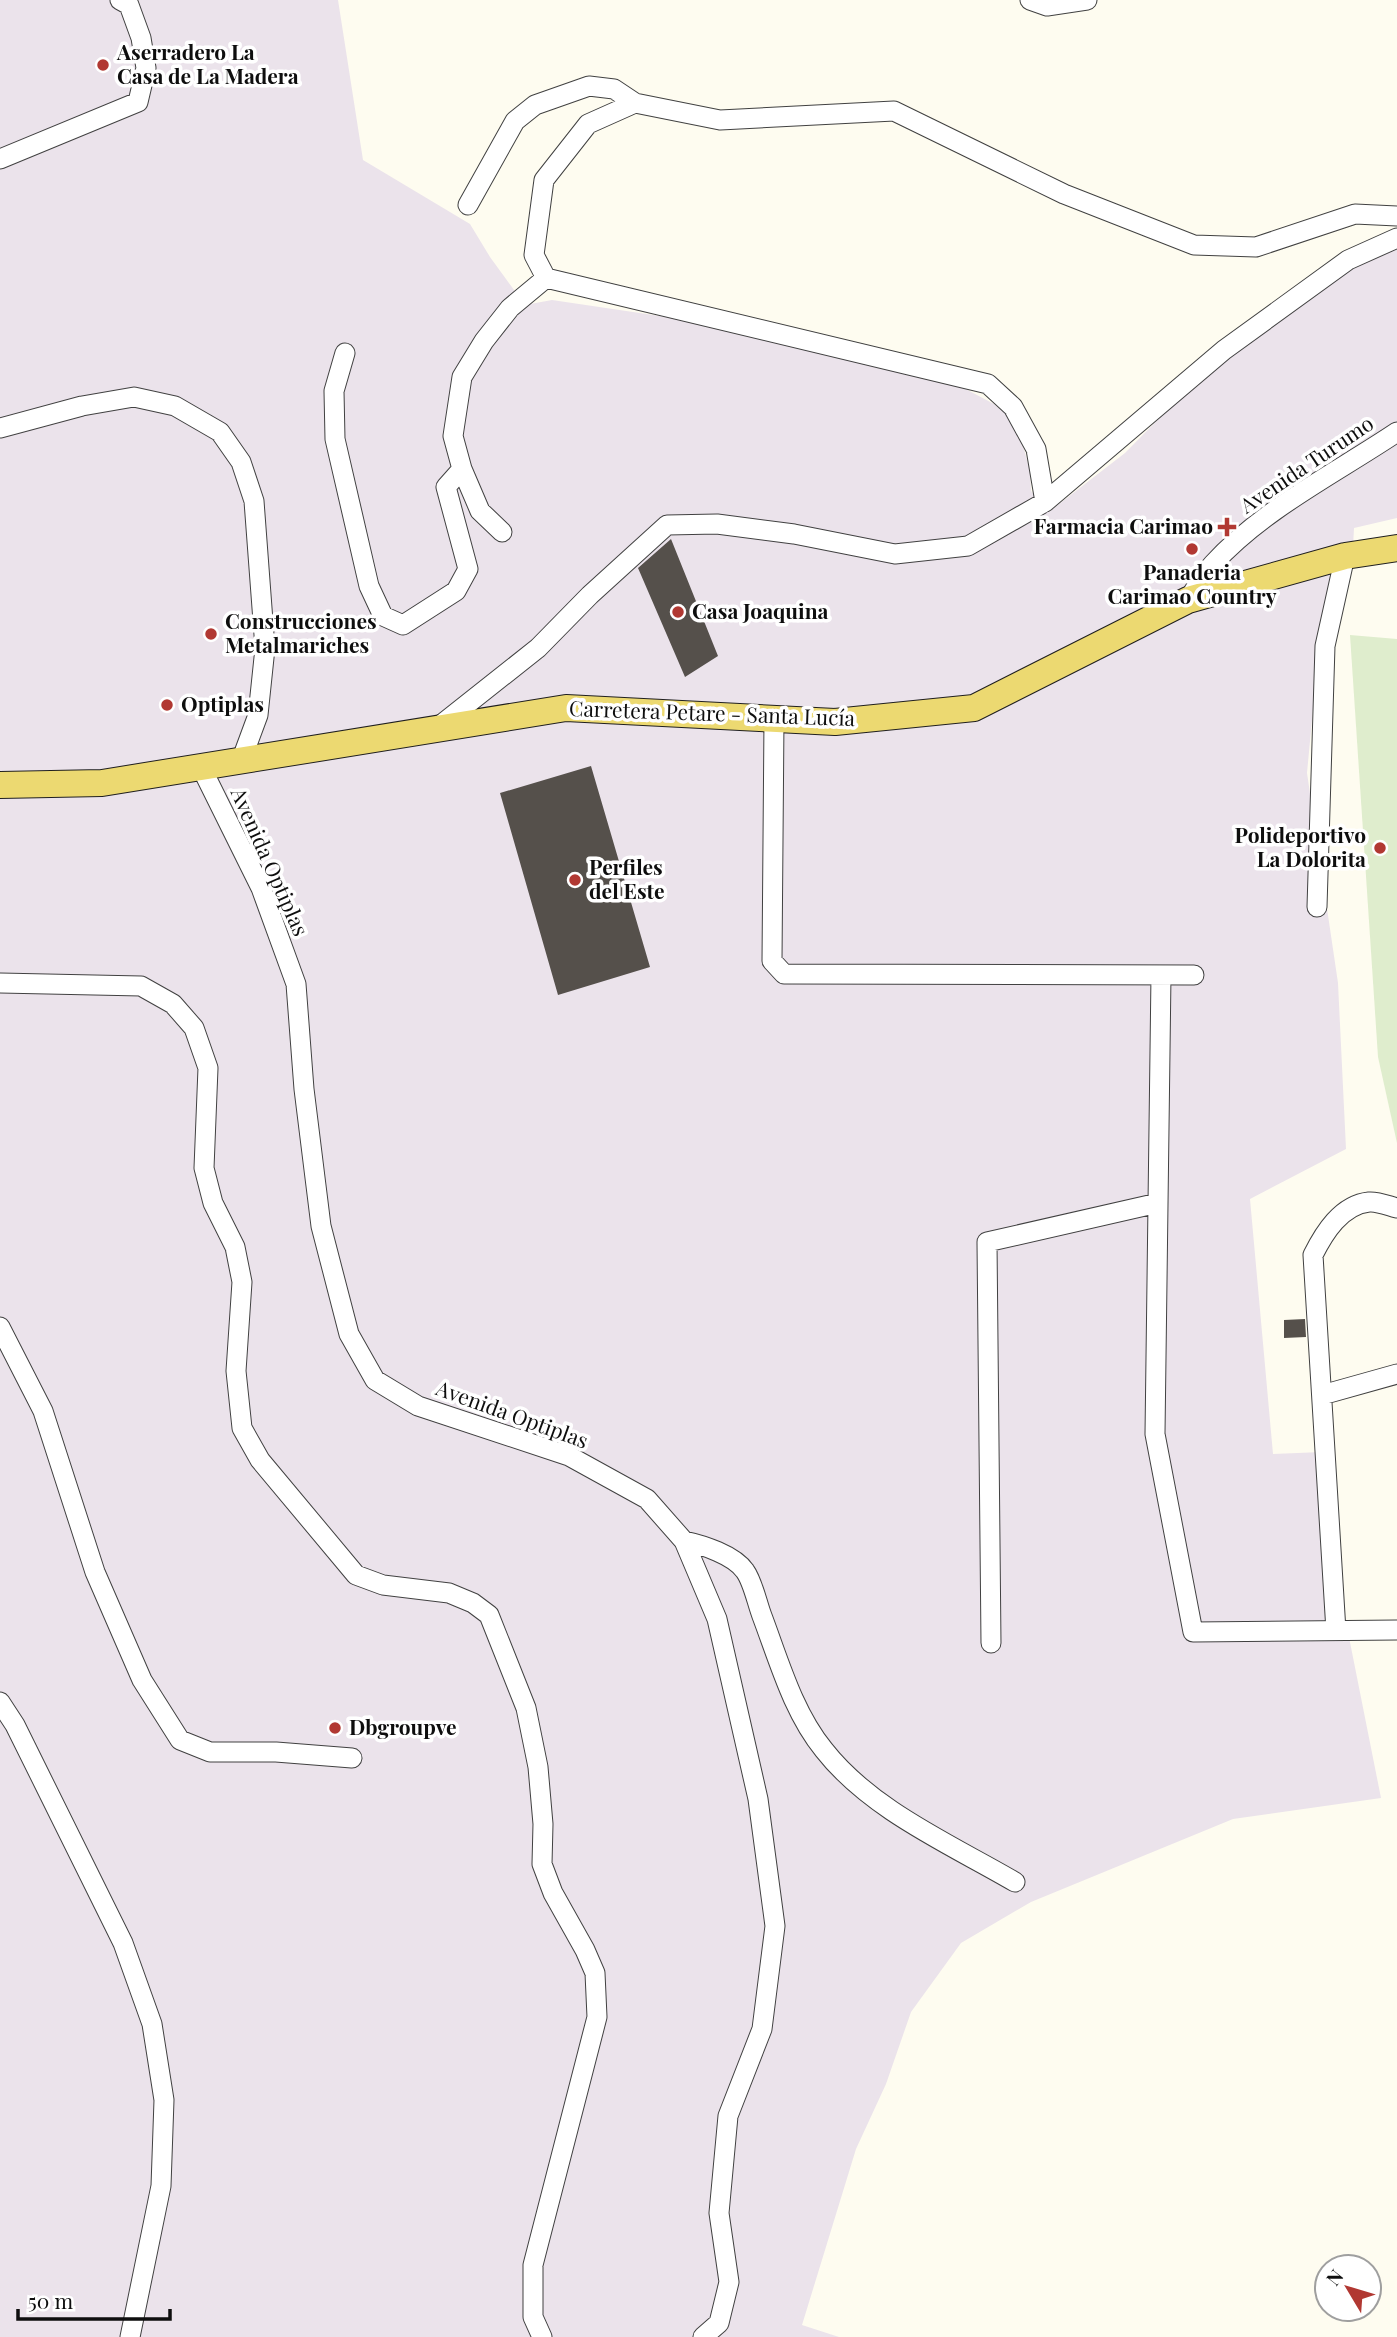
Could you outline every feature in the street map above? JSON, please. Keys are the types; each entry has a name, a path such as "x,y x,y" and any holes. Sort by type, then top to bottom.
{"main road":[{"name":"Carretera Petare - Santa Lucía","path":"0,785 102,783 566,708 835,722 974,708 1188,600 1345,556 1397,548"}],"street":[{"path":"0,159 138,102 146,68 141,38 129,5 120,0"},
{"path":"1030,0 1046,6 1087,0"},
{"path":"468,205 515,121 535,105 589,86 614,89 635,103 720,120 894,111 1064,194 1194,246 1256,247 1355,214 1397,216"},
{"path":"635,103 588,124 544,180 534,255 546,278 988,384 1013,407 1036,449 1045,502"},
{"path":"435,730 538,648 667,525 717,524 794,534 895,554 968,546 1045,502 1224,350 1348,260 1397,238"},
{"path":"502,532 480,510 462,469 453,436 461,377 510,308 546,278"},
{"path":"345,353 334,391 335,439 369,586 383,616 403,625 456,591 468,569 446,487 462,469"},
{"path":"0,428 82,406 134,397 175,406 220,432 241,462 254,500 265,648 258,715 241,761"},
{"name":"Avenida Turumo","path":"1188,600 1211,565 1243,536 1307,488 1397,432"},
{"path":"1317,907 1325,646 1345,556"},
{"path":"774,719 772,961 784,974 1194,975"},
{"name":"Avenida Optiplas","path":"201,767 261,888 296,984 304,1089 321,1226 349,1334 375,1380 418,1406 569,1456 648,1499 684,1541 717,1619 758,1799 775,1926 762,2029 728,2116 719,2214 729,2282 719,2323 703,2337"},
{"path":"1161,975 1154,1434 1193,1632 1397,1630"},
{"path":"0,982 141,986 173,1003 194,1028 208,1068 204,1168 213,1203 235,1247 242,1282 236,1371 242,1428 260,1460 356,1575 383,1585 449,1593 473,1603 489,1615 522,1696 538,1767 544,1824 542,1864 553,1893 585,1950 594,1973 597,2017 533,2265 533,2317 542,2337"},
{"path":"1336,1631 1313,1255 1324,1234 1345,1212 1369,1202 1397,1208"},
{"path":"991,1643 987,1242 1158,1203"},
{"path":"0,1327 43,1411 100,1584 142,1680 180,1740 211,1752 276,1752 352,1758"},
{"path":"1321,1395 1397,1374"},
{"path":"684,1541 726,1555 745,1571 794,1702 822,1748 846,1777 878,1803 1014,1882"},
{"path":"0,1702 15,1725 123,1943 152,2024 164,2100 161,2186 130,2337"}],"shaded area":[{"path":"0,0 338,0 363,160 470,224 525,305 552,300 687,320 958,385 994,404 1007,415 1017,429 1024,449 1030,471 1031,491 1050,511 1125,453 1271,305 1306,278 1365,246 1397,236 1397,518 1354,528 1352,567 1314,699 1307,773 1338,983 1346,1149 1250,1199 1273,1454 1322,1452 1341,1597 1381,1798 1233,1819 1031,1902 961,1943 911,2012 886,2084 856,2149 802,2325 839,2337 0,2337"}],"green space":[{"name":"Polideportivo La Dolorita","path":"1350,635 1397,639 1397,1143 1378,1057"}],"building":[{"name":"Casa Joaquina","path":"671,539 718,656 685,677 638,568"},
{"name":"Perfiles del Este","path":"591,766 650,967 558,995 500,793"},
{"path":"1305,1319 1306,1337 1284,1338 1284,1320"}],"place":[{"name":"Aserradero La Casa de La Madera","path":"103,65"},
{"name":"Farmacia Carimao","path":"1227,527"},
{"name":"Panaderia Carimao Country","path":"1192,549"},
{"name":"Casa Joaquina","path":"678,612"},
{"name":"Construcciones Metalmariches","path":"211,634"},
{"name":"Optiplas","path":"167,705"},
{"name":"Polideportivo La Dolorita","path":"1380,848"},
{"name":"Perfiles del Este","path":"575,880"},
{"name":"Dbgroupve","path":"335,1728"}]}
